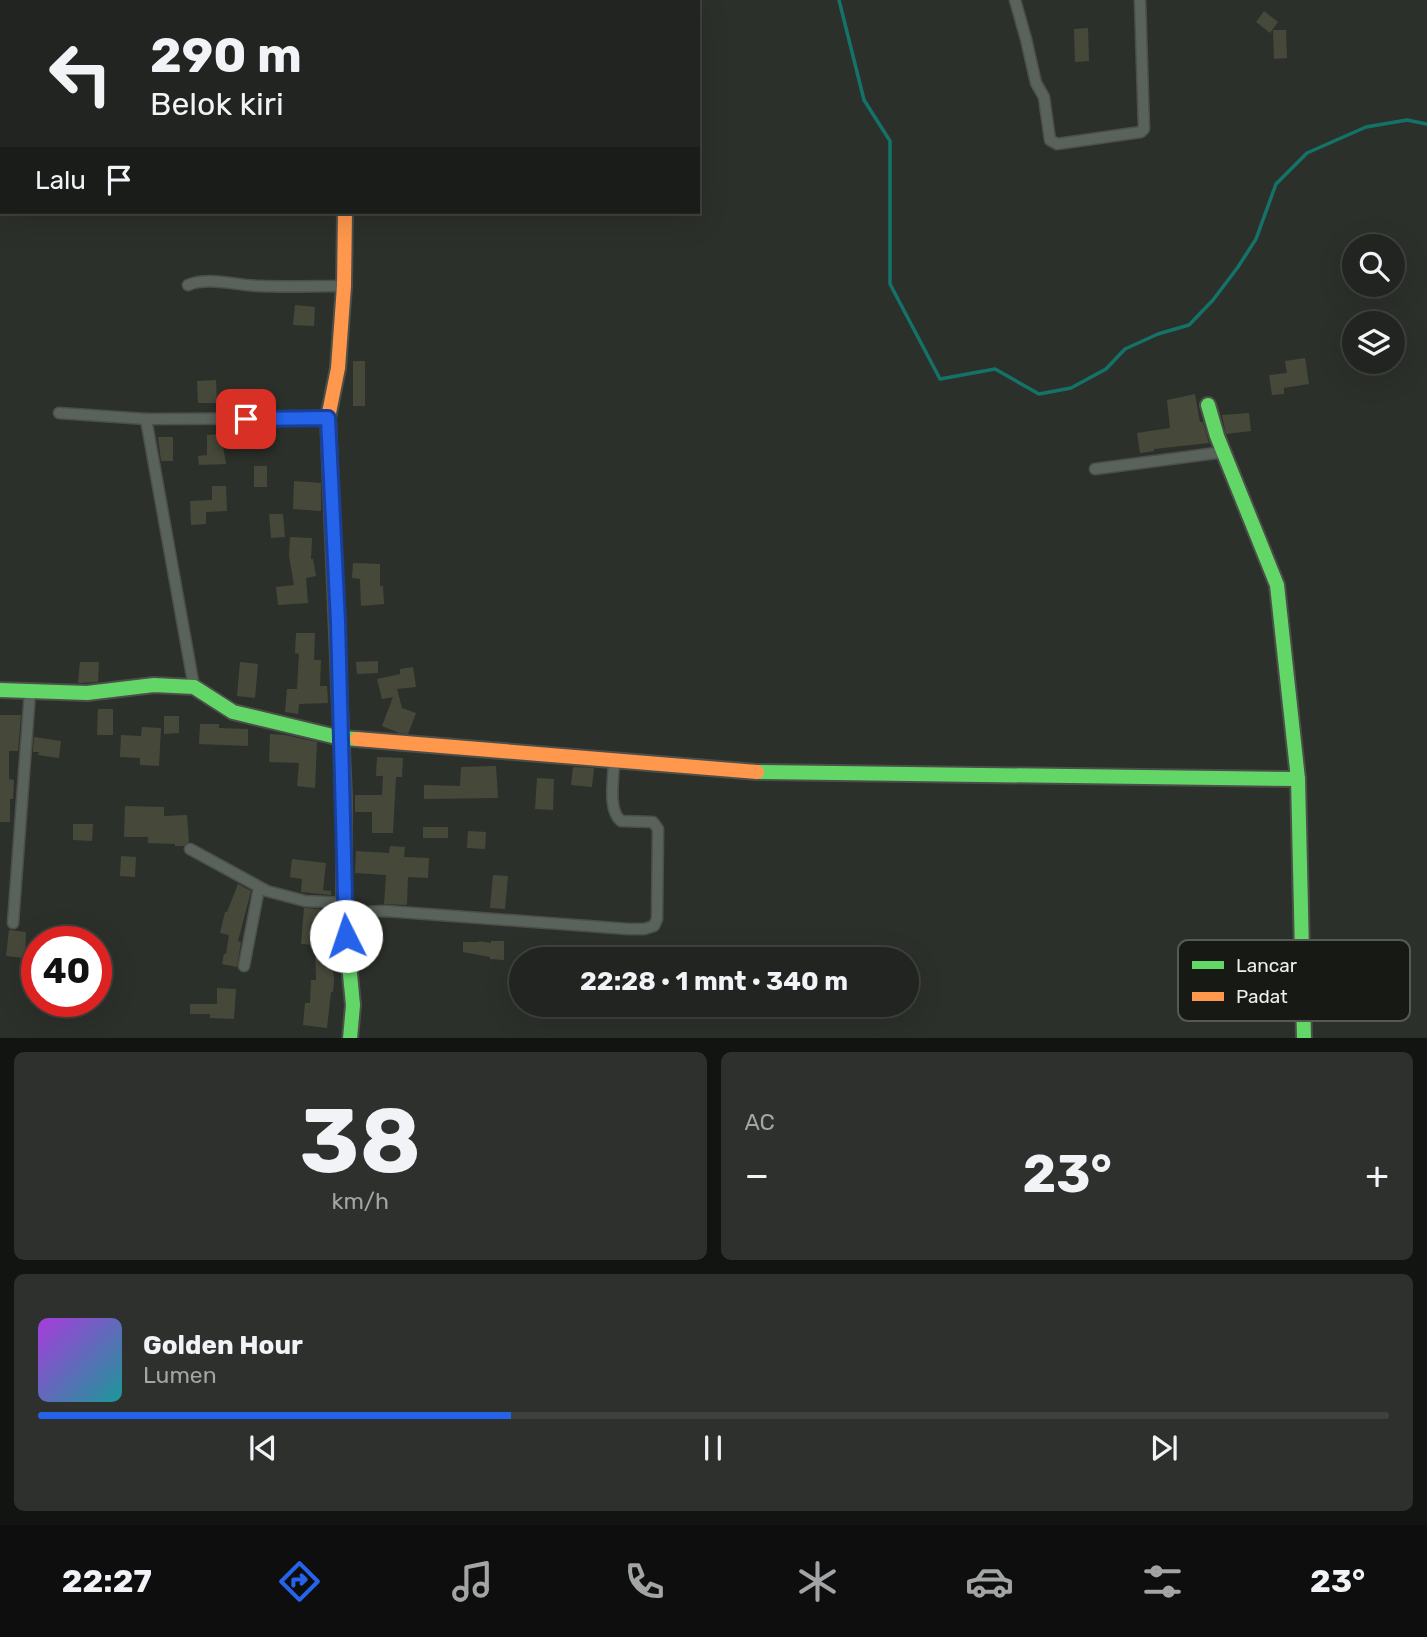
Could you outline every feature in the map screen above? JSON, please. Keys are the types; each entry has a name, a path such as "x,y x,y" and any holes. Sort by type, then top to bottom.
{"street":[{"path":"1015,0 1036,83 1046,105 1047,131 1050,140 1057,144 1141,132 1143,129 1140,0"},
{"path":"345,214 344,286 338,368 328,418 341,738 344,908 353,1005 350,1038"},
{"path":"188,285 225,282 258,286 344,286"},
{"path":"1208,405 1276,585 1298,779 1302,940"},
{"path":"59,413 146,419 328,418"},
{"path":"146,419 194,687"},
{"path":"1095,469 1224,452"},
{"path":"0,690 87,693 154,685 194,687 233,712 341,738 781,774 1298,779"},
{"path":"13,923 30,692"},
{"path":"190,849 259,888 305,901 344,908 644,929 654,926 657,919 658,829 653,822 617,819 613,809 614,760"},
{"path":"244,967 259,888"}],"building":[{"path":"1264,11 1278,22 1270,33 1256,22"},
{"path":"1088,28 1089,61 1075,62 1074,29"},
{"path":"1273,30 1286,30 1287,58 1274,59"},
{"path":"295,305 315,307 314,326 293,325"},
{"path":"1305,358 1309,384 1284,388 1284,394 1272,395 1269,375 1287,373 1285,361"},
{"path":"353,361 365,361 365,406 353,406"},
{"path":"216,380 217,403 198,403 197,381"},
{"path":"1195,394 1200,422 1203,422 1209,443 1140,453 1137,433 1170,428 1167,400"},
{"path":"1249,413 1251,431 1226,434 1222,415"},
{"path":"221,434 226,464 199,465 198,456 207,455 207,435"},
{"path":"158,437 173,437 173,461 161,461"},
{"path":"254,466 267,466 267,487 254,487"},
{"path":"294,481 321,483 321,511 293,509"},
{"path":"212,486 226,486 227,511 206,512 206,524 191,525 190,501 212,500"},
{"path":"269,514 283,514 285,537 271,538"},
{"path":"290,537 312,538 311,559 316,576 306,578 308,603 278,605 276,587 294,585 289,556"},
{"path":"353,563 380,564 380,586 383,586 384,604 361,606 360,579 352,578"},
{"path":"296,633 315,633 314,660 321,660 320,686 327,686 328,703 299,704 298,714 285,712 287,689 297,689 299,654 295,653"},
{"path":"378,661 378,673 357,674 356,662"},
{"path":"80,662 99,662 98,682 78,683"},
{"path":"240,662 258,664 255,698 237,696"},
{"path":"413,667 416,687 397,689 402,708 416,713 408,734 399,733 382,726 393,697 382,699 377,679 400,674 400,669"},
{"path":"98,709 113,709 113,735 97,735"},
{"path":"0,715 21,715 18,751 9,751 9,779 14,780 13,799 10,799 10,822 0,822"},
{"path":"164,716 179,716 179,733 164,734"},
{"path":"200,724 248,729 248,746 199,744"},
{"path":"142,727 161,728 159,766 140,765 140,758 120,757 121,735 141,736"},
{"path":"270,734 317,742 315,788 297,786 299,763 269,762"},
{"path":"34,737 61,741 59,758 33,752"},
{"path":"377,757 403,758 402,777 396,777 393,833 372,833 372,812 355,812 355,795 382,795 383,776 376,776"},
{"path":"496,766 498,798 424,799 424,785 460,786 461,767"},
{"path":"573,767 594,768 592,787 571,785"},
{"path":"537,778 554,779 553,810 535,809"},
{"path":"125,806 164,807 164,816 187,815 189,842 184,846 175,846 148,843 148,837 124,837"},
{"path":"73,824 93,824 92,841 73,840"},
{"path":"423,827 448,827 448,838 423,838"},
{"path":"468,831 486,832 485,849 467,848"},
{"path":"390,846 405,847 404,857 429,858 428,878 408,877 407,905 384,904 386,875 355,873 356,851 389,853"},
{"path":"121,856 136,857 135,877 120,876"},
{"path":"292,859 326,863 323,890 331,891 331,895 301,892 302,879 290,877"},
{"path":"493,875 508,876 505,909 490,908"},
{"path":"238,884 251,891 238,941 241,942 237,967 222,964 229,935 220,933 225,912"},
{"path":"304,908 330,910 327,952 332,952 334,981 327,1028 303,1025 305,1003 310,1003 311,980 316,980 315,945 301,944"},
{"path":"9,930 21,931 21,958 6,956"},
{"path":"504,941 504,960 463,952 463,942"},
{"path":"217,988 236,989 234,1019 210,1018 210,1014 190,1014 190,1004 217,1004"}],"waterway":[{"path":"839,0 864,100 890,141 890,284 940,379 995,369 1039,394 1071,388 1106,369 1125,349 1158,334 1189,325 1213,300 1256,239 1276,184 1307,153 1366,127 1407,120 1427,124"}],"traffic: fast":[{"path":"1208,405 1217,436 1277,585 1298,779 1302,940"},
{"path":"0,690 87,693 154,685 194,687 233,712 341,738 357,739"},
{"path":"340,707 344,796 344,913 353,1005 350,1038"},
{"path":"757,772 1298,779"},
{"path":"1304,1021 1304,1038"}],"traffic: slow":[{"path":"340,707 328,418 338,368 344,286 345,214"},
{"path":"357,739 757,772"}],"route":[{"path":"246,419 328,418 338,622 346,936"}]}
